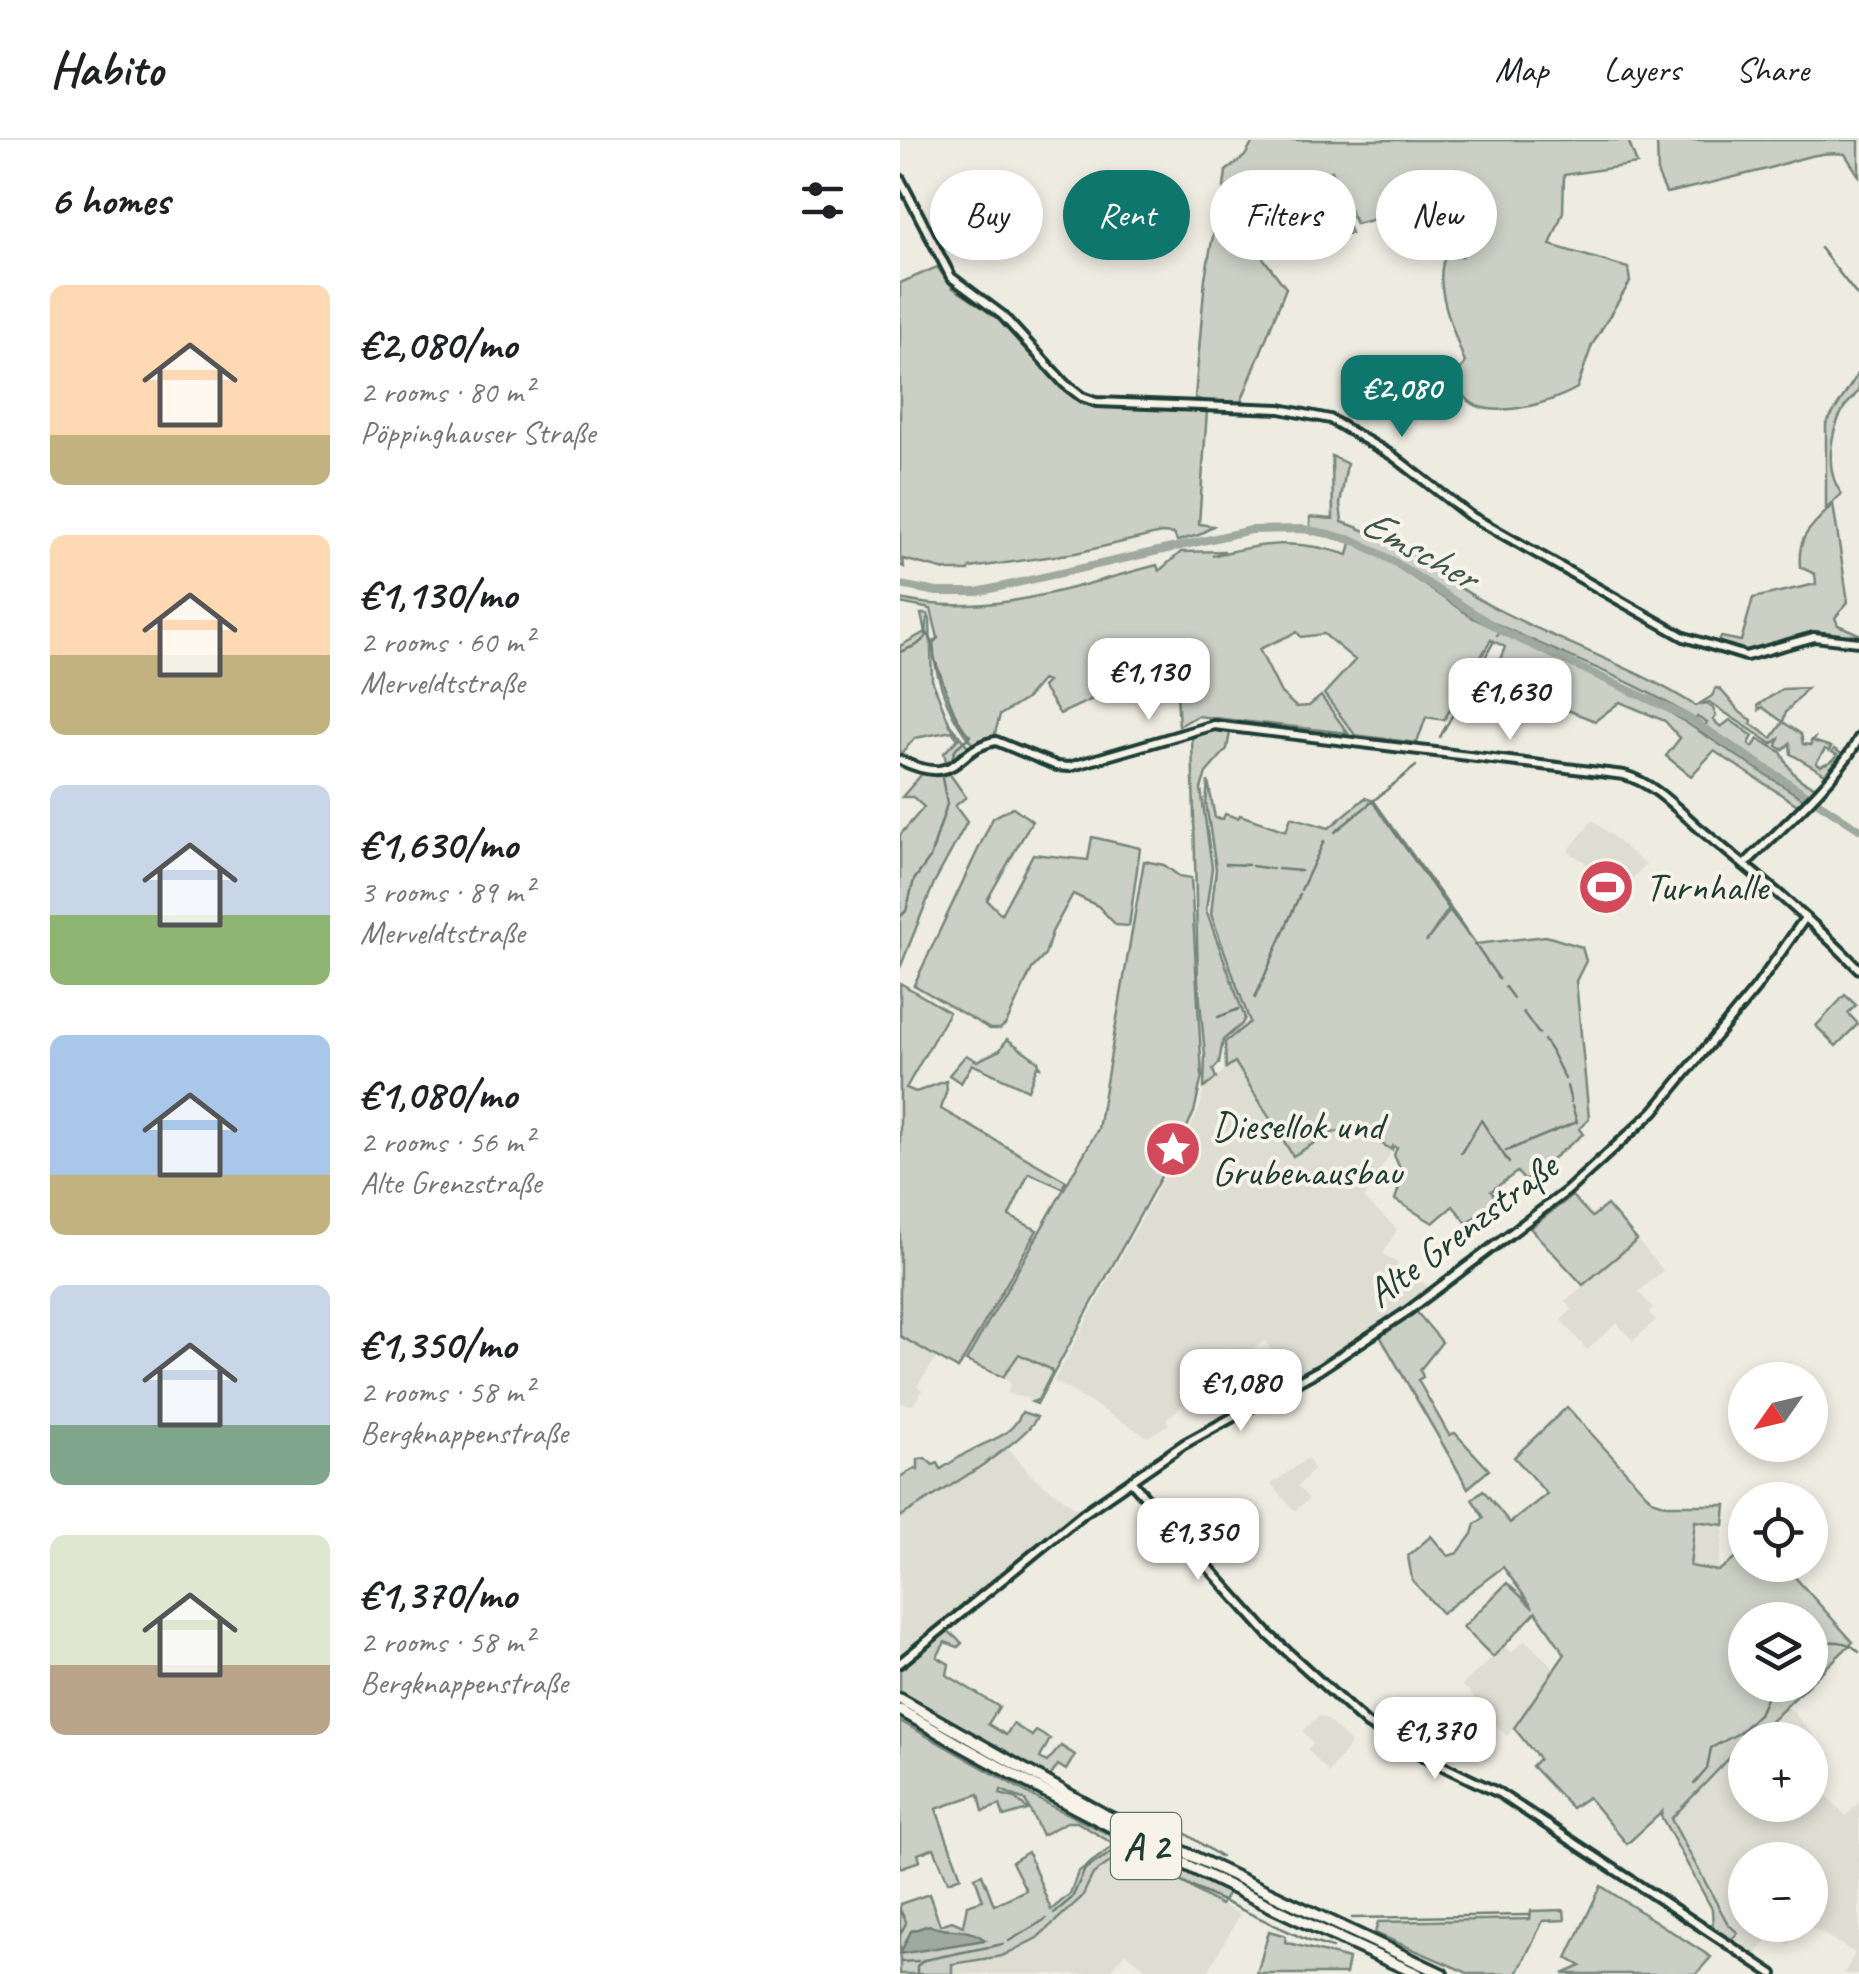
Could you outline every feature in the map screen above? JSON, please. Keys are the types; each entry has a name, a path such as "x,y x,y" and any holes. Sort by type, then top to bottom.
{"highway":[{"name":"A 2","path":"900,1699 1105,1814 1442,1974"},
{"name":"A 2","path":"900,1710 1128,1837 1418,1974"}],"main road":[{"path":"900,179 950,277 1002,315 1065,384 1082,397 1096,402 1280,410 1330,419 1393,456 1469,515 1684,636 1749,656 1826,636 1859,642"},
{"path":"900,760 927,770 946,769 996,741 1069,767 1208,725 1638,779 1744,865 1859,968"},
{"path":"1744,865 1848,756 1859,738"},
{"name":"Alte Grenzstraße","path":"900,1663 1035,1551 1131,1481 1184,1444 1298,1382 1408,1311 1567,1191 1654,1111 1756,988 1805,918"},
{"path":"1131,1481 1270,1635 1355,1714 1407,1749 1498,1793 1773,1974"}],"shaded area":[{"path":"1254,140 1628,140 1637,164 1564,175 1563,212 1550,245 1628,268 1630,282 1592,345 1577,388 1519,408 1486,409 1473,404 1462,390 1459,371 1465,363 1446,308 1441,279 1445,260 1497,260 1497,170 1376,170 1376,219 1356,224 1356,170 1227,170 1245,156"},
{"path":"1657,140 1859,140 1859,176 1845,154 1823,154 1666,193 1658,175"},
{"path":"1210,251 1210,260 1265,260 1286,288 1241,402 1195,398"},
{"path":"937,267 953,288 998,317 1074,398 1207,411 1199,524 1213,526 1177,541 1174,534 1161,533 1076,553 969,571 949,571 903,559 904,567 900,565 900,283"},
{"path":"1859,372 1859,389 1844,408 1832,440 1833,475 1842,494 1826,509 1826,424"},
{"path":"1332,456 1347,464 1340,504 1342,522 1399,549 1489,605 1646,678 1696,706 1712,696 1716,688 1720,689 1752,720 1751,724 1772,738 1783,722 1801,734 1803,744 1811,745 1814,739 1831,747 1829,751 1825,749 1816,763 1821,766 1835,758 1834,749 1842,754 1825,774 1791,754 1790,743 1783,750 1777,746 1779,739 1772,744 1705,703 1713,708 1713,720 1721,727 1730,720 1753,736 1749,744 1753,747 1758,739 1781,752 1797,777 1815,786 1809,795 1697,717 1695,720 1621,679 1493,622 1390,557 1354,539 1473,618 1665,709 1805,800 1799,806 1714,751 1691,776 1666,756 1680,738 1665,721 1620,702 1595,721 1553,709 1524,691 1496,682 1505,647 1491,640 1444,720 1426,717 1417,743 1355,735 1324,694 1355,660 1324,634 1301,637 1297,632 1259,649 1281,693 1296,707 1309,706 1321,696 1348,733 1197,716 1179,726 1174,645 1139,657 1147,674 1060,714 1042,687 1047,682 1042,680 1026,699 1000,715 994,737 975,747 966,736 951,712 937,672 932,644 938,638 931,609 900,603 900,599 965,605 1030,598 1157,565 1159,571 1181,552 1225,551 1212,556 1264,545 1296,544 1348,555 1352,538 1310,528 1310,517 1333,519"},
{"path":"1833,504 1848,602 1835,618 1838,625 1859,634 1859,639 1815,633 1748,654 1716,645 1721,637 1741,641 1753,598 1816,584 1815,574 1800,567 1801,546 1808,531"},
{"path":"921,614 928,614 930,620 932,680 950,725 971,750 947,765 944,753 958,739 952,731 915,738 900,755 900,646 925,632"},
{"path":"1807,688 1786,712 1783,722 1762,707 1759,710 1758,705 1782,689"},
{"path":"1212,729 1230,732 1227,749 1206,773 1201,789 1212,868 1206,910 1245,1018 1223,1040 1219,1063 1213,1070 1216,1078 1204,1088 1192,736"},
{"path":"949,773 966,797 955,806 967,822 934,883 900,968 900,835 924,807 913,797 902,797 922,774"},
{"path":"1208,781 1215,818 1240,815 1286,831 1291,817 1329,828 1365,798 1374,801 1450,907 1426,942 1451,909 1476,944 1546,936 1582,947 1586,961 1576,981 1589,1119 1579,1129 1583,1134 1525,1181 1517,1172 1491,1191 1497,1200 1467,1223 1453,1206 1433,1223 1395,1200 1403,1175 1394,1155 1397,1148 1393,1146 1392,1150 1355,1127 1329,1134 1293,1156 1235,1062 1226,1068 1225,1042 1250,1022 1211,914 1216,869 1206,803"},
{"path":"1013,807 1032,821 987,900 1001,914 1033,854 1088,860 1092,837 1140,848 1129,926 1116,925 1098,906 1073,894 1052,932 1045,955 1032,969 1006,1024 990,1029 914,985 993,818"},
{"path":"1593,820 1646,865 1606,905 1585,893 1598,871 1568,851"},
{"path":"1144,861 1164,865 1179,876 1191,878 1202,1076 1194,1112 1180,1142 1175,1142 1168,1155 1170,1160 1037,1404 1032,1402 1038,1400 1052,1373 1050,1369 1019,1354 1003,1377 966,1361 1098,1129"},
{"path":"900,983 949,1012 906,1088 916,1092 946,1081 941,1109 1066,1181 1062,1188 1029,1173 1009,1216 1037,1230 958,1369 900,1336"},
{"path":"1845,995 1856,1005 1848,1013 1858,1024 1836,1046 1816,1026"},
{"path":"1007,1039 1038,1061 1040,1067 1037,1066 1028,1090 972,1064 961,1083 949,1075 966,1055 977,1061 1000,1050"},
{"path":"1234,1062 1293,1156 1329,1134 1354,1127 1392,1150 1364,1199 1397,1229 1383,1254 1398,1263 1396,1267 1427,1285 1424,1292 1430,1299 1387,1330 1380,1323 1334,1360 1299,1380 1282,1353 1276,1357 1265,1341 1247,1352 1231,1347 1216,1372 1211,1369 1197,1394 1166,1419 1169,1424 1148,1437 1054,1381 1189,1131 1204,1088"},
{"path":"1572,1196 1592,1217 1607,1205 1637,1240 1583,1285 1530,1228"},
{"path":"1637,1240 1663,1270 1639,1292 1653,1308 1649,1312 1656,1320 1633,1341 1617,1323 1587,1350 1561,1320 1572,1310 1565,1301"},
{"path":"1415,1310 1442,1342 1420,1370 1423,1377 1418,1380 1449,1435 1455,1433 1489,1470 1468,1488 1380,1336"},
{"path":"900,1336 937,1357 917,1386 922,1390 913,1405 900,1403"},
{"path":"1019,1354 1052,1372 1037,1400 1032,1402 1008,1394 1010,1382 1003,1377"},
{"path":"1567,1407 1652,1500 1667,1505 1726,1505 1724,1525 1695,1521 1690,1566 1718,1571 1728,1564 1728,1582 1799,1582 1817,1602 1728,1602 1728,1702 1791,1702 1770,1722 1728,1722 1728,1759 1671,1819 1728,1924 1728,1937 1713,1929 1712,1909 1662,1812 1627,1844 1588,1797 1572,1808 1532,1766 1539,1759 1514,1728 1565,1654 1536,1612 1493,1657 1463,1627 1507,1583 1533,1608 1503,1567 1442,1613 1412,1580 1408,1556 1431,1536 1448,1556 1458,1553 1475,1524 1484,1518 1472,1499 1483,1490 1510,1523 1547,1494 1514,1457"},
{"path":"1022,1412 1037,1417 1014,1442 900,1517 900,1477 918,1470 918,1459 938,1463 941,1469 1007,1432"},
{"path":"1006,1445 1032,1476 1082,1512 904,1659 900,1657 900,1517 994,1457"},
{"path":"1308,1458 1314,1469 1298,1486 1309,1499 1295,1511 1271,1484"},
{"path":"1695,1521 1724,1525 1718,1571 1689,1566"},
{"path":"1828,1614 1853,1642 1828,1666"},
{"path":"947,1630 962,1643 958,1647 945,1642 937,1657 949,1664 947,1675 999,1707 988,1724 1006,1735 1013,1724 1032,1736 1036,1731 1050,1739 1040,1758 1047,1762 1061,1746 1075,1755 1066,1770 1058,1765 1050,1777 900,1692 900,1669"},
{"path":"1525,1640 1555,1669 1507,1736 1476,1712 1477,1701 1462,1685 1505,1646 1511,1653"},
{"path":"1783,1705 1802,1722 1767,1722"},
{"path":"1319,1716 1351,1743 1329,1773 1307,1749 1313,1743 1303,1731"},
{"path":"900,1721 1049,1805 1228,1893 1221,1905 1142,1859 1138,1865 1119,1856 1093,1874 1082,1897 1037,1938 1002,1956 952,1964 952,1974 900,1974 900,1904 929,1894 940,1925 952,1921 963,1926 967,1905 983,1900 975,1877 982,1874 994,1905 1026,1890 1012,1862 1028,1852 1051,1910 1070,1894 1078,1872 1115,1845 1077,1822 1067,1822 1042,1835 1025,1800 1001,1790 1000,1794 1015,1798 1028,1810 1004,1817 1000,1805 983,1811 979,1794 936,1809 961,1877 948,1882 934,1848 918,1854 920,1861 900,1868"},
{"path":"1728,1759 1728,1822 1828,1822 1828,1798 1846,1816 1859,1802 1859,1974 1844,1974 1855,1953 1828,1937 1828,1842 1728,1842 1728,1924 1671,1819"},
{"path":"1119,1855 1138,1865 1142,1859 1175,1875 1189,1888 1240,1914 1207,1974 1152,1974 1125,1952 1108,1974 952,1974 951,1964 1002,1956 1037,1938 1082,1897 1093,1874"},
{"path":"1601,1886 1711,1957 1696,1974 1563,1974 1581,1966 1567,1958"},
{"path":"1564,1910 1565,1920 1543,1921 1517,1974 1470,1974 1375,1933 1378,1922 1530,1919 1531,1911"},
{"path":"929,1925 970,1932 985,1940 900,1954 911,1931"},
{"path":"1269,1931 1286,1936 1285,1942 1349,1959 1346,1974 1257,1974"},
{"path":"1730,1942 1766,1942 1752,1960"}],"waterway":[{"path":"1820,248 1859,298"},
{"name":"Emscher","path":"900,585 937,592 977,592 1251,530 1303,529 1329,534 1358,542 1393,561 1500,630 1687,717 1859,829"},
{"path":"900,652 926,637 927,618"},
{"name":"Emscher","path":"1497,635 1500,630"},
{"path":"927,633 950,702 970,736 956,748 951,761"},
{"path":"1440,737 1493,643"},
{"path":"1335,832 1416,766"},
{"path":"900,917 906,911 914,880 930,858 947,804 942,778"},
{"path":"1373,802 1449,909"},
{"path":"1301,890 1324,841"},
{"path":"1226,864 1248,865"},
{"path":"1252,866 1273,869"},
{"path":"1278,869 1301,871"},
{"path":"1255,998 1300,894"},
{"path":"1451,912 1468,935"},
{"path":"1476,946 1499,979"},
{"path":"1505,987 1513,998"},
{"path":"1218,1017 1239,1009"},
{"path":"1523,1012 1539,1034"},
{"path":"1544,1040 1552,1052"},
{"path":"1552,1053 1565,1079"},
{"path":"1567,1086 1571,1102"},
{"path":"1506,1151 1577,1122 1572,1106"},
{"path":"1461,1153 1481,1120 1509,1163"},
{"path":"1828,1642 1847,1644 1859,1652"},
{"path":"1694,1784 1707,1769 1711,1748 1739,1733 1759,1714 1764,1702"},
{"path":"1148,1826 1165,1820 1221,1857"},
{"path":"1054,1913 1072,1898 1085,1869 1121,1847"},
{"path":"1118,1850 1139,1862"},
{"path":"1175,1879 1332,1948"},
{"path":"900,1910 906,1921"},
{"path":"1352,1918 1529,1915"},
{"path":"1009,1941 1046,1919"},
{"path":"900,1935 906,1923"},
{"path":"917,1974 917,1966 924,1960 1003,1944"},
{"path":"900,1962 918,1961"}],"place":[{"name":"Turnhalle","path":"1606,887"},
{"name":"Diesellok und Grubenausbau","path":"1173,1149"}]}
